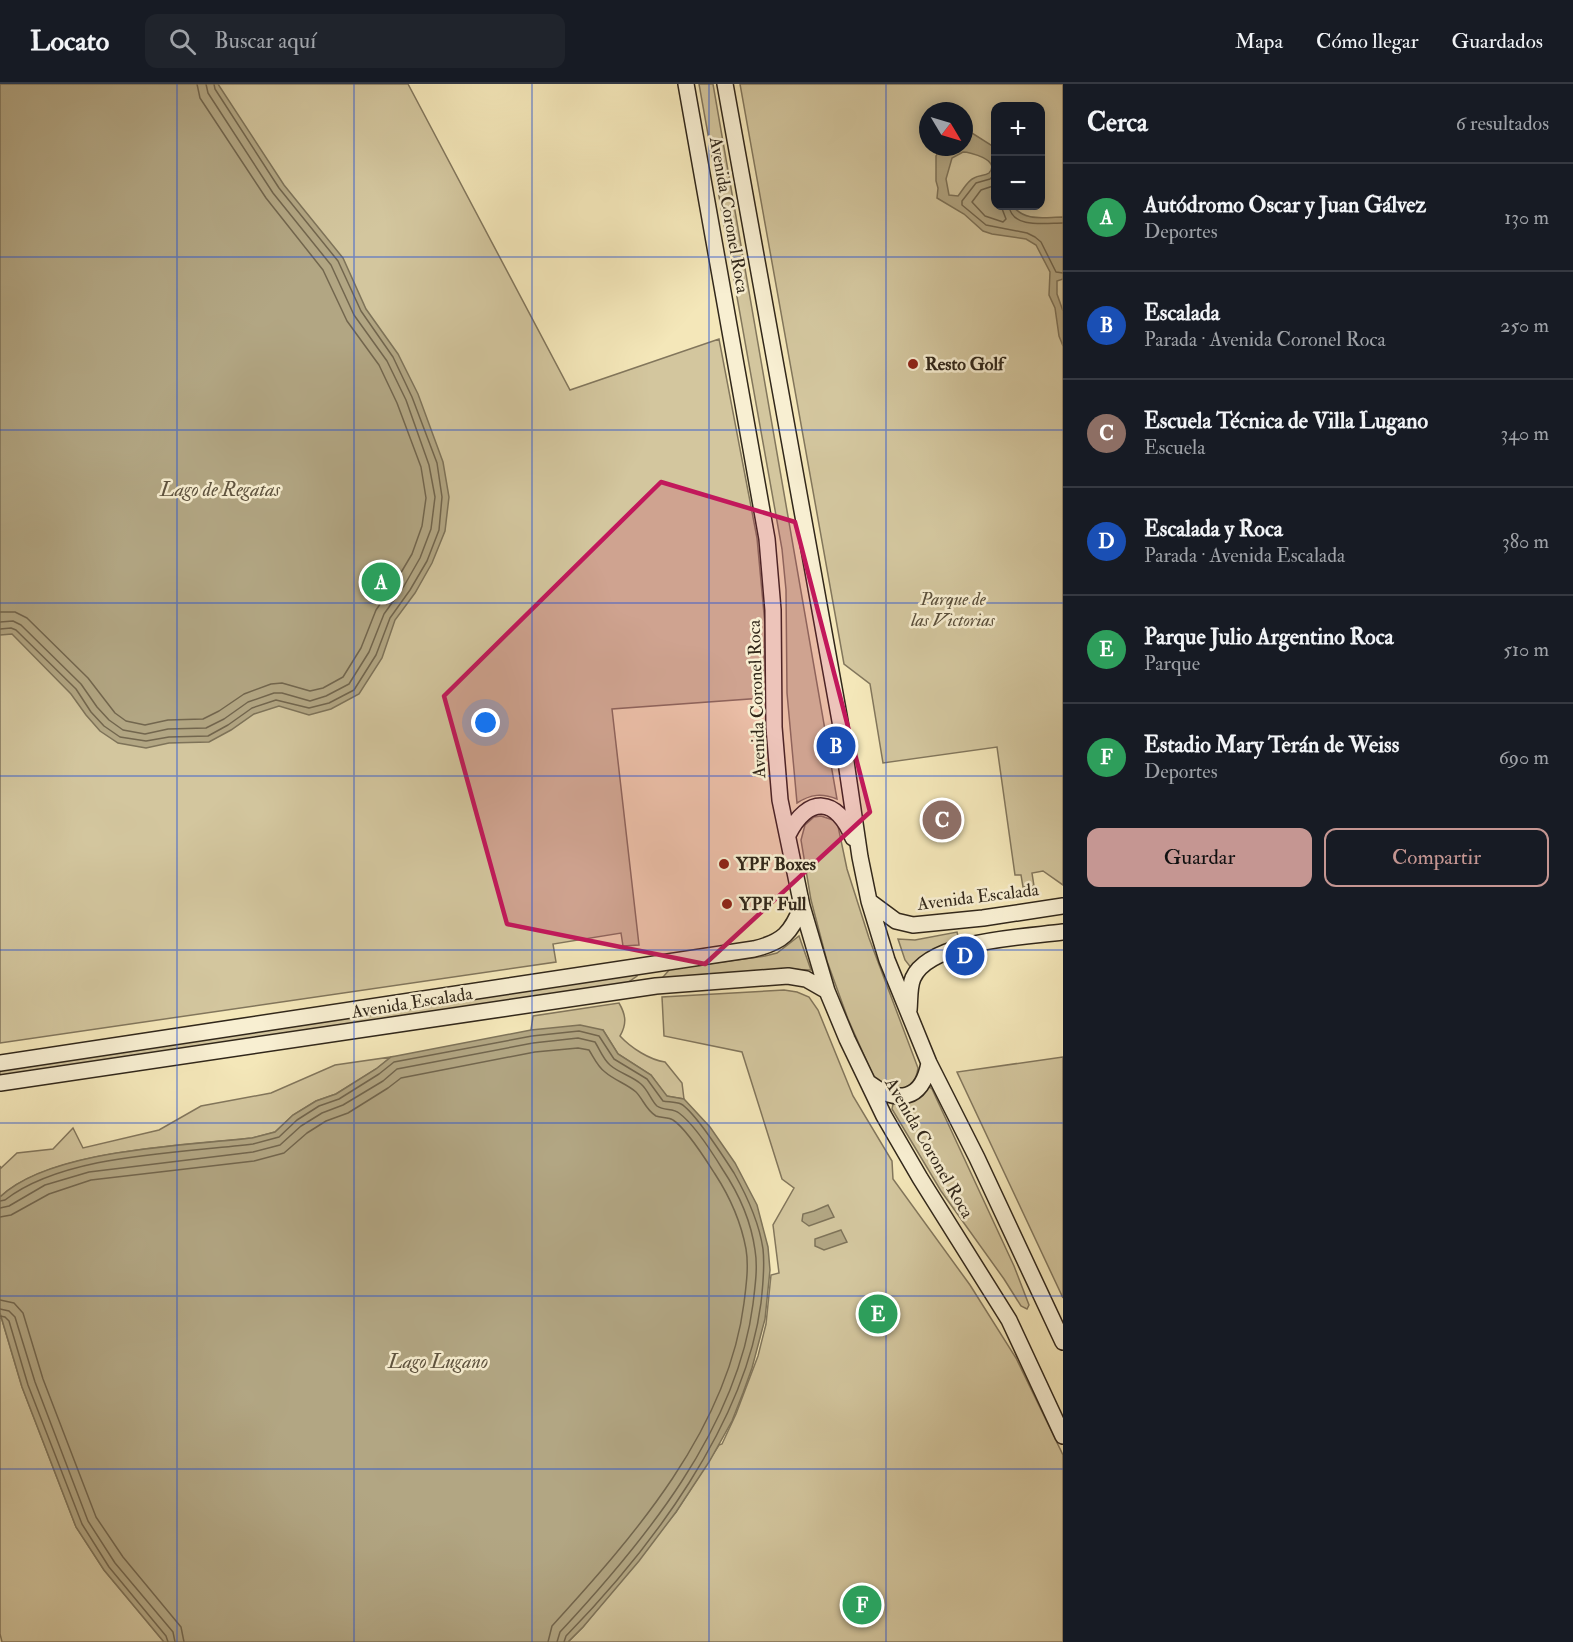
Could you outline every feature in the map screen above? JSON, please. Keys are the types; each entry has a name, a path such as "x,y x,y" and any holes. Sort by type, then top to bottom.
{"main road":[{"name":"Avenida Coronel Roca","path":"686,84 766,539 773,610 775,756 780,800 802,906 827,991 867,1081 900,1146 1009,1320 1063,1436"},
{"name":"Avenida Coronel Roca","path":"726,84 840,721 860,857 869,901 887,960 929,1063 977,1158 1063,1342"},
{"path":"788,835 797,819 810,807 827,806 844,819 860,857"},
{"name":"Avenida Escalada","path":"869,901 896,921 913,925 1063,906"},
{"name":"Avenida Escalada","path":"0,1063 654,965 769,945 784,938 797,919 802,906"},
{"path":"970,945 986,936 1028,928 1034,923 1034,910"},
{"path":"970,945 963,933 966,927 1006,920 1016,913"},
{"path":"909,1016 912,979 921,968 939,954 970,945 1063,932"},
{"path":"654,965 656,986"},
{"name":"Avenida Escalada","path":"0,1083 656,986 788,976 806,979 827,991"},
{"path":"867,1081 888,1095 907,1096 927,1077 929,1063"}],"highlighted area":[{"path":"661,482 795,522 870,812 705,964 507,924 444,696"}],"green space":[{"path":"0,84 408,84 570,390 719,339 757,538 765,625 763,698 612,709 639,945 623,946 621,933 553,944 556,962 0,1043"},
{"path":"699,84 713,84 837,799 817,795 797,803 787,693 786,590 782,549"},
{"name":"Parque de las Victorias","path":"740,84 1063,84 1063,885 1043,871 1032,873 1034,886 1023,887 1021,875 1015,875 997,747 883,763 870,684 844,664"},
{"path":"821,816 833,820 838,826 847,869 869,938 918,1068 912,1084 897,1093 877,1082 871,1071 848,1019 827,961 811,900 801,840 805,825 814,817"},
{"path":"957,932 960,944 932,950 912,969 905,960 898,939 915,940"},
{"path":"799,936 811,970 783,969 665,980 663,977 670,969 777,953"},
{"path":"637,974 627,983 0,1077 0,1069"},
{"path":"784,990 809,997 818,1010 853,1096 892,1161 893,1179 970,1285 1016,1358 1063,1455 1063,1642 568,1642 583,1627 676,1512 719,1445 722,1444 758,1356 766,1324 771,1275 779,1273 773,1225 794,1188 782,1179 742,1052 664,1036 662,997"},
{"path":"619,1003 625,1020 620,1036 641,1053 665,1062 682,1083 684,1099 666,1096 651,1075 618,1054 603,1030 531,1030 533,1016"},
{"path":"391,1057 336,1094 316,1101 293,1115 275,1132 252,1138 119,1152 84,1160 51,1169 22,1181 0,1197 0,1166 1,1168 17,1153 53,1149 73,1128 83,1148 159,1130 201,1106 271,1093 335,1065"},
{"path":"1063,1057 1063,1298 957,1072"},
{"path":"928,1086 932,1089 1014,1266 1029,1305 1027,1309 1021,1306 941,1191 892,1109 893,1104 910,1101"},
{"path":"0,1313 22,1387 76,1527 104,1570 164,1642 2,1642 0,1634"}],"water":[{"name":"Lago de Regatas","path":"0,84 218,84 284,185 343,258 366,309 398,354 418,394 443,462 449,497 445,531 432,563 415,593 395,620 382,658 359,694 331,709 309,715 279,706 254,714 209,742 169,743 146,748 118,743 100,731 71,694 12,634 0,635"},
{"path":"973,134 991,145 991,164 973,154"},
{"path":"936,156 956,156 952,158 946,179 949,195 958,196 969,181 989,173 991,170 991,210 1017,210 1029,217 1063,217 1063,279 1057,281 1057,294 1063,311 1063,346 1059,336 1055,308 1049,295 1050,272 1036,245 1026,239 983,231 964,214 937,198"},
{"name":"Lago Lugano","path":"580,1025 603,1030 618,1054 651,1075 667,1096 684,1099 710,1127 735,1163 757,1205 768,1247 770,1270 765,1319 752,1368 732,1421 709,1462 676,1512 639,1561 568,1642 164,1642 104,1570 76,1527 22,1387 0,1313 0,1197 22,1181 84,1159 119,1152 252,1138 275,1132 293,1115 316,1101 336,1094 391,1057 531,1030"},
{"path":"828,1205 834,1217 809,1226 802,1221 803,1214"},
{"path":"841,1230 847,1242 824,1250 815,1246 815,1239"}],"place":[{"name":"Resto Golf","path":"913,364"},
{"name":"Autódromo Oscar y Juan Gálvez","path":"381,582"},
{"name":"Escalada","path":"836,746"},
{"name":"Escuela Técnica de Villa Lugano","path":"942,820"},
{"name":"YPF Boxes","path":"724,864"},
{"name":"YPF Full","path":"727,904"},
{"name":"Escalada y Roca","path":"965,956"},
{"name":"Parque Julio Argentino Roca","path":"878,1314"},
{"name":"Estadio Mary Terán de Weiss","path":"862,1605"}]}
